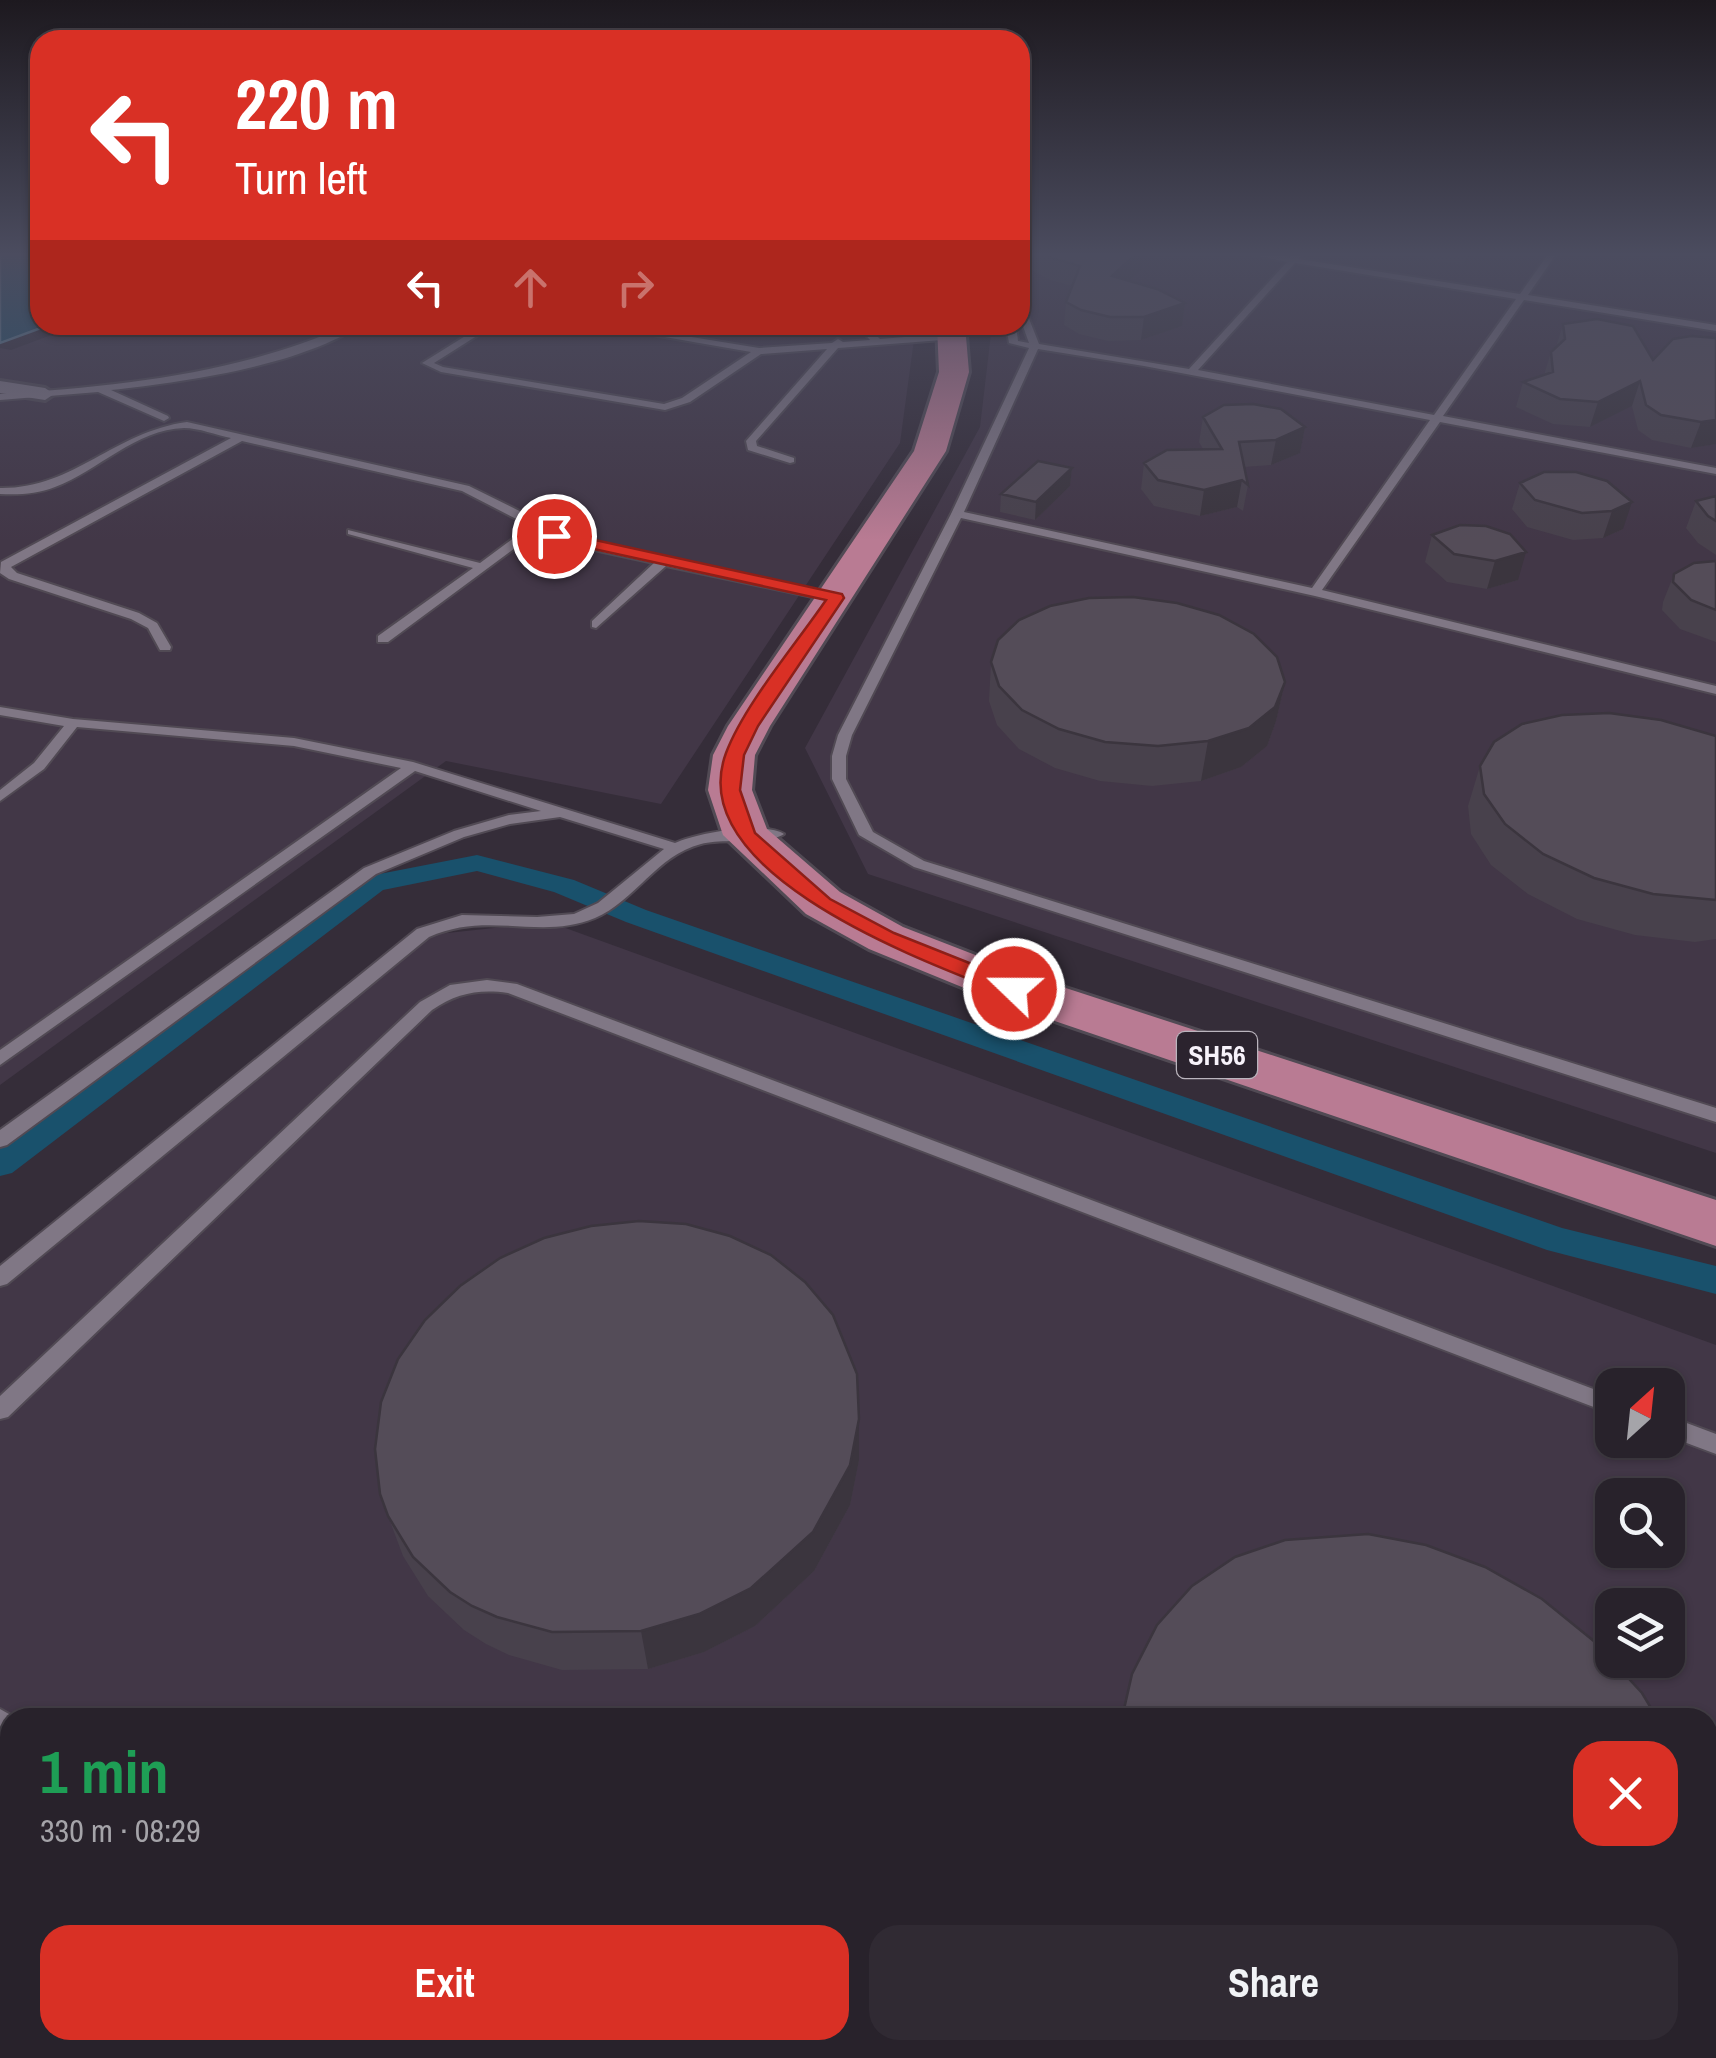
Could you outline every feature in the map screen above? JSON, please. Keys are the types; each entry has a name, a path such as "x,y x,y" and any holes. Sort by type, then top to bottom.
{"main road":[{"path":"761,835 730,790 734,755 749,726 930,451 954,372 956,349"},
{"name":"SH56","path":"964,349 972,373 948,452 772,730 759,757 761,835 823,903 886,938 1014,989 1716,1223"},
{"name":"SH56","path":"761,835 844,892 903,923 1027,972 1716,1198"}],"street":[{"path":"0,388 44,394"}],"lane":[{"path":"0,396 101,390 298,349"},
{"path":"450,349 427,363 665,406 686,400 759,351"},
{"path":"747,349 776,349"},
{"path":"790,460 752,448 751,441 832,349"},
{"path":"1033,349 957,514 845,734 839,779 867,834 919,864 1716,1115"},
{"path":"1058,349 1716,472"},
{"path":"1191,372 1212,349"},
{"path":"1315,592 1484,349"},
{"path":"101,390 164,418"},
{"path":"0,490 13,493 39,488 167,427 188,425 466,488 506,506 535,528 574,543 836,598"},
{"path":"164,647 153,626 13,576 4,570 5,566 241,437"},
{"path":"957,514 1315,592 1716,690"},
{"path":"384,640 535,528"},
{"path":"352,532 479,566"},
{"path":"596,624 664,560"},
{"path":"0,712 294,742 413,766 676,848"},
{"path":"0,797 38,766 74,722"},
{"path":"0,1058 413,766"},
{"path":"0,1140 370,871 460,834 509,820 568,812"},
{"path":"0,1278 423,933 442,922 466,917 571,920 594,914 676,848 718,836 761,835"},
{"path":"0,1410 426,1006 448,990 482,983 511,988 1595,1399"},
{"path":"1685,1432 1716,1444"}],"shaded area":[{"path":"0,349 913,349 900,443 661,804 446,761 0,1085"},
{"path":"989,349 1716,349 1716,1153 868,874 805,748 980,427"},
{"path":"549,922 1716,1345 1716,1708 0,1708 0,1270 410,937"}],"building":[{"path":"1647,349 1653,360 1663,349 1716,349 1716,420 1701,422 1661,415 1646,405 1640,381 1598,402 1560,399 1523,382 1553,372 1551,352"},
{"path":"1253,404 1281,409 1305,427 1276,440 1239,442 1248,485 1242,480 1204,490 1158,480 1144,463 1167,450 1222,449 1203,417 1224,405"},
{"path":"1038,461 1072,468 1036,502 1001,494"},
{"path":"1544,472 1576,472 1607,481 1632,502 1612,511 1582,513 1535,500 1520,483"},
{"path":"1716,496 1716,521 1696,501"},
{"path":"1460,525 1486,526 1510,534 1526,552 1495,561 1454,554 1432,535"},
{"path":"1716,561 1716,610 1691,600 1673,582 1674,574 1694,563"},
{"path":"1133,597 1177,603 1219,615 1254,634 1277,657 1285,682 1275,707 1249,728 1208,741 1158,746 1105,742 1059,729 1022,710 999,686 991,662 998,640 1019,620 1050,606 1089,598"},
{"path":"1609,713 1661,720 1716,736 1716,900 1653,894 1594,878 1543,854 1505,824 1484,794 1480,766 1494,742 1522,724 1562,715"},
{"path":"639,1221 686,1224 730,1236 771,1255 805,1282 833,1315 857,1374 859,1419 850,1465 813,1532 751,1588 699,1614 641,1631 552,1632 497,1617 450,1592 413,1557 388,1516 380,1494 375,1449 381,1402 398,1359 425,1320 460,1286 500,1258 544,1238 591,1226"},
{"path":"1368,1534 1426,1545 1485,1567 1542,1599 1595,1642 1595,1678 1628,1678 1651,1708 1124,1708 1132,1674 1157,1625 1192,1586 1235,1557 1285,1540"}],"waterway":[{"path":"0,1164 374,883 477,863 564,886 636,916 1559,1241 1716,1280"}],"route":[{"path":"554,536 836,598 749,726 734,755 730,790 746,835 823,903 886,938 1014,989"}]}
